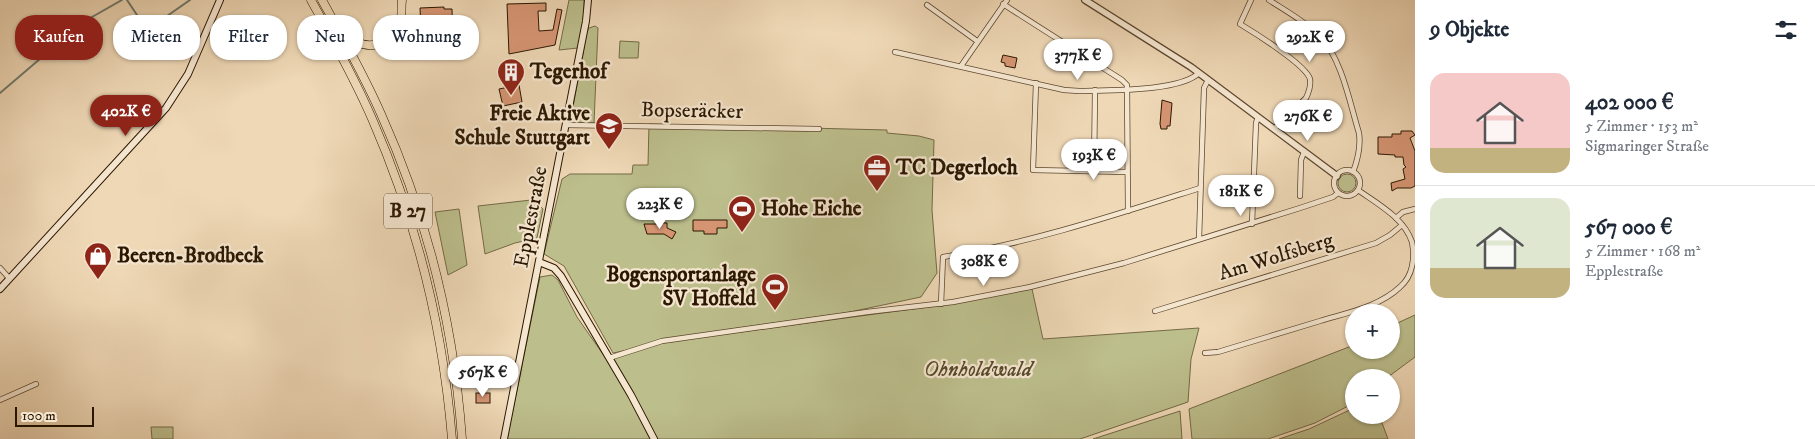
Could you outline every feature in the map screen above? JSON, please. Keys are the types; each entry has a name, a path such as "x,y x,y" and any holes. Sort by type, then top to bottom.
{"highway":[{"path":"305,0 317,15"},
{"name":"B 27","path":"311,0 319,15"},
{"name":"B 27","path":"322,0 330,15"},
{"path":"363,44 377,45 384,43 397,29 400,21 402,0"},
{"name":"B 27","path":"343,60 373,120 400,188 414,230 428,281 440,340 452,439"},
{"name":"B 27","path":"353,60 381,114 424,228 450,338 462,439"}],"main road":[{"path":"0,289 166,108 188,74 220,0"},
{"name":"Epplestraße","path":"504,439 586,21 588,0"},
{"path":"539,262 550,266 558,272 654,439"}],"street":[{"path":"1085,0 1199,73 1337,176"},
{"path":"1251,0 1240,24 1304,70 1310,80 1309,92 1306,98 1274,128"},
{"path":"1269,0 1319,34 1331,51 1339,68 1359,133 1358,156 1353,172"},
{"path":"961,66 1005,2 1122,80 1127,85 1128,211"},
{"path":"927,5 978,41"},
{"path":"895,52 1064,90 1127,89 1174,85 1190,80 1199,73"},
{"path":"1200,239 1204,88 1208,80"},
{"path":"1036,83 1033,170 1127,172"},
{"path":"1094,171 1095,90"},
{"path":"1252,224 1256,123 1258,117"},
{"name":"Bopseräcker","path":"566,125 819,129"},
{"path":"1300,196 1301,160 1304,152"},
{"path":"1344,171 1353,172 1360,182 1358,190 1351,196 1338,193 1334,184 1337,176 1344,171"},
{"path":"941,304 943,257 975,252 1071,229 1200,188"},
{"path":"1205,353 1218,352 1367,306 1392,294 1408,278 1415,260 1412,241 1396,218 1358,190"},
{"path":"609,358 662,341 867,312 941,304 1030,287 1124,263 1252,224 1333,197 1338,193"},
{"path":"1396,218 1404,212 1415,209"},
{"name":"Am Wolfsberg","path":"1155,311 1376,243 1402,225"},
{"path":"0,268 9,278"},
{"path":"0,400 36,384"}],"green space":[{"path":"569,0 584,0 584,18 578,48 559,50"},
{"path":"595,26 598,28 594,123 577,123 572,112 587,32 589,28"},
{"path":"620,41 639,42 638,58 619,58"},
{"name":"Ohnholdwald","path":"649,124 887,130 887,133 919,136 934,140 932,210 937,273 921,297 845,313 725,330 680,340 943,305 1032,289 1043,339 1199,328 1191,359 1188,402 1080,439 507,439 540,277 552,275 558,280 577,317 607,360 642,347 613,353 564,266 544,254 562,179 570,174 632,174 633,165 648,165"},
{"path":"1343,174 1351,174 1356,179 1354,190 1343,192 1338,187 1338,179"},
{"path":"540,199 540,206 543,209 537,238 515,243 485,254 478,206"},
{"path":"459,209 467,265 448,275 435,212"},
{"path":"1415,315 1415,357 1399,369 1345,369 1345,408 1315,423 1268,439 1192,439 1189,409 1345,348 1345,359 1400,359 1400,322"},
{"path":"1180,411 1182,439 1093,439"},
{"path":"1345,412 1345,424 1382,424 1388,439 1279,439 1309,429"},
{"path":"151,427 173,427 173,439 152,439"}],"building":[{"path":"546,3 546,11 538,11 539,31 553,30 557,9 562,10 555,45 509,54 507,4"},
{"path":"444,7 444,9 452,9 452,15 420,15 420,8"},
{"path":"1003,55 1017,58 1015,68 1005,66 1005,63 1001,62"},
{"name":"Tegerhof","path":"519,85 522,102 503,106 499,89"},
{"path":"1162,100 1172,103 1170,126 1167,126 1167,129 1161,129 1160,124"},
{"path":"1401,131 1412,131 1415,135 1410,138 1415,151 1415,186 1411,188 1397,188 1392,191 1391,183 1405,179 1403,169 1406,167 1403,157 1378,154 1378,137 1392,137 1392,134 1401,134"},
{"path":"693,220 727,220 727,228 717,228 717,234 704,234 704,231 693,231"},
{"path":"667,223 667,228 676,232 672,239 664,234 647,234 644,224"},
{"path":"476,393 490,393 490,403 476,403"}],"waterway":[{"path":"0,93 75,29 122,0"},
{"path":"127,0 147,30 190,0"}],"place":[{"name":"Tegerhof","path":"511,96"},
{"name":"Freie Aktive Schule Stuttgart","path":"609,150"},
{"name":"TC Degerloch","path":"877,192"},
{"name":"Hohe Eiche","path":"742,233"},
{"name":"Beeren-Brodbeck","path":"98,280"},
{"name":"Bogensportanlage SV Hoffeld","path":"775,311"}]}
